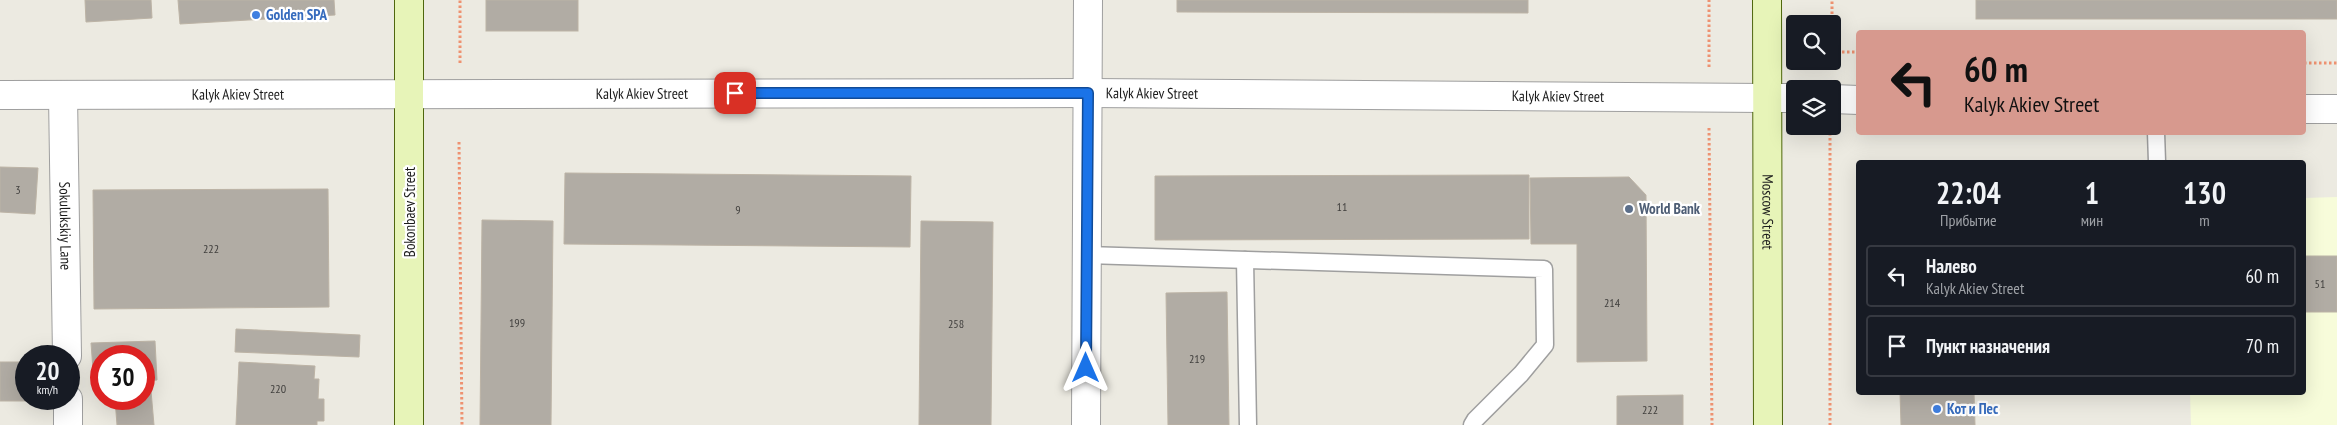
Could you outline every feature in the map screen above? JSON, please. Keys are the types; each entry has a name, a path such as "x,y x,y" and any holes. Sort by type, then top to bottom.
{"main road":[{"name":"Bokonbaev Street","path":"409,0 409,425"},
{"name":"Moscow Street","path":"1766,0 1768,425"}],"street":[{"path":"1086,425 1088,0"},
{"name":"Kalyk Akiev Street","path":"0,95 1088,93 1786,98"},
{"name":"Sokulukskiy Lane","path":"63,95 67,345"},
{"path":"1841,99 1856,100"},
{"path":"2306,109 2337,109"},
{"path":"68,410 68,425"}],"lane":[{"path":"2156,135 2157,160"},
{"path":"1087,255 1544,269 1545,345 1472,425"},
{"path":"1245,260 1248,425"}],"path":[{"path":"460,0 460,71"},
{"path":"1709,0 1712,425"},
{"path":"1832,0 1832,15"},
{"path":"1841,52 1856,52"},
{"path":"2306,63 2337,63"},
{"path":"1830,135 1830,425"},
{"path":"459,142 462,425"}],"shaded area":[{"path":"2337,197 2337,425 2191,425 2190,395 2306,395 2306,198"}],"building":[{"path":"85,0 151,0 152,18 86,22"},
{"path":"178,0 334,0 335,15 180,24"},
{"path":"486,0 578,0 578,31 486,31"},
{"path":"1177,0 1528,0 1528,13 1177,12"},
{"path":"1976,0 2337,0 2337,19 1976,19"},
{"path":"0,167 38,168 35,214 0,212"},
{"path":"565,173 911,176 910,247 564,244"},
{"path":"1529,175 1529,239 1155,240 1155,176"},
{"path":"1629,177 1646,195 1647,361 1577,362 1577,244 1531,244 1530,178"},
{"path":"328,189 329,307 94,309 93,190"},
{"path":"482,220 553,221 551,425 480,425"},
{"path":"921,221 993,222 991,425 919,425"},
{"path":"2306,256 2337,256 2337,312 2306,312"},
{"path":"1227,292 1229,425 1168,425 1166,293"},
{"path":"236,329 360,335 359,357 235,352"},
{"path":"155,341 157,380 155,380 155,345 91,345 91,343"},
{"path":"0,362 15,362 15,401 0,401"},
{"path":"239,362 315,366 314,379 319,379 318,399 324,399 324,421 317,421 317,425 236,425"},
{"path":"1683,395 1683,425 1617,425 1617,396"},
{"name":"Кот и Пес","path":"1900,395 1974,395 1975,425 1901,425"},
{"path":"116,410 153,410 154,425 117,425"}],"place":[{"name":"Golden SPA","path":"256,15"},
{"name":"World Bank","path":"1629,209"},
{"name":"Кот и Пес","path":"1937,409"}],"route":[{"path":"735,93 1088,93 1086,368"}]}
